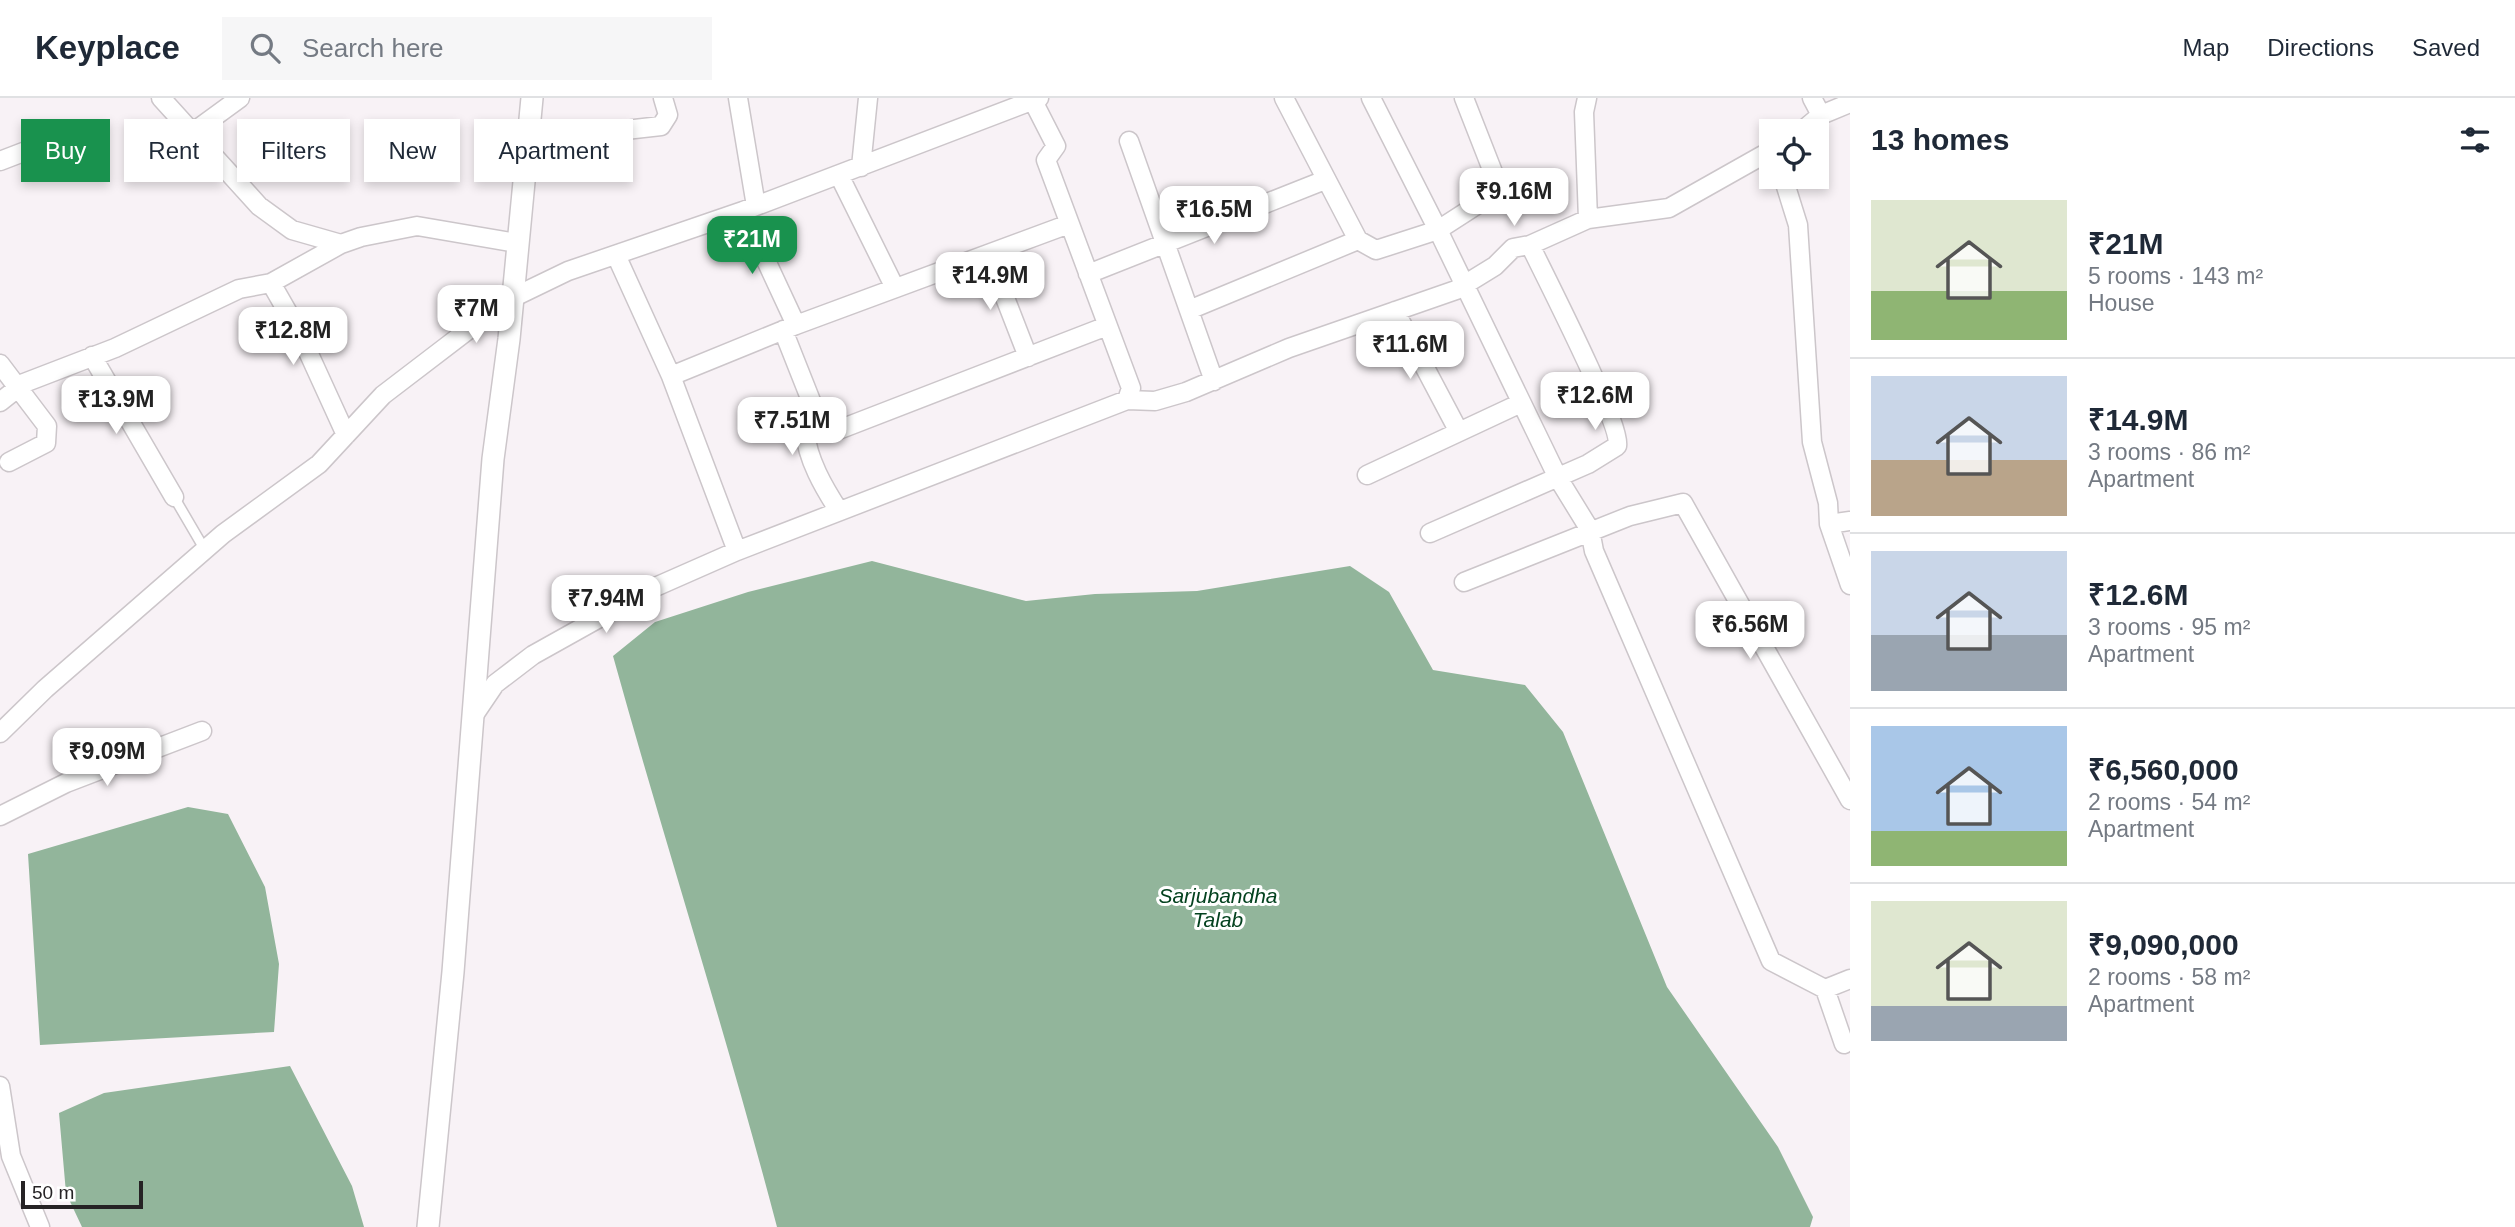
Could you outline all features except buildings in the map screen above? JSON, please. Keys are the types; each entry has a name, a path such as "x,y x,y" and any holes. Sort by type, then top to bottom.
{"street":[{"path":"161,98 180,119"},
{"path":"211,119 240,98"},
{"path":"530,119 532,98"},
{"path":"633,129 661,126 668,115 663,98"},
{"path":"738,98 750,209 821,426"},
{"path":"861,167 867,98"},
{"path":"1284,98 1358,240 1376,250 1438,229 1500,190 1464,98"},
{"path":"1371,98 1467,286 1558,478 1590,530 1594,551 1771,961 1825,989 1844,1044"},
{"path":"1587,98 1584,112 1588,219"},
{"path":"1812,98 1821,115"},
{"path":"0,733 45,689 205,550 319,464 410,373 512,298 568,271 750,209 861,167 1014,103 1036,99 1056,146 1046,160 1131,388 1127,400"},
{"path":"1816,119 1850,103"},
{"path":"1129,141 1214,381"},
{"path":"0,161 21,153"},
{"path":"472,718 495,684 533,655 653,588 737,551 1127,400 1155,401 1214,381 1289,348 1467,286 1495,266 1513,248 1530,245 1588,219 1669,208 1759,157"},
{"path":"223,167 259,206 292,230 341,244"},
{"path":"839,175 895,288"},
{"path":"1088,274 1325,180"},
{"path":"428,1227 453,972 493,459 524,182"},
{"path":"1787,189 1798,225 1812,442 1828,503 1829,524 1850,585"},
{"path":"671,376 789,328 1069,224"},
{"path":"0,402 18,388 61,366 115,348 239,289 271,284 341,244 401,227 417,226 517,243"},
{"path":"1189,310 1358,240"},
{"path":"1430,533 1558,478 1608,453 1619,440 1530,245"},
{"path":"988,254 1028,357"},
{"path":"616,255 671,376 737,551"},
{"path":"271,284 299,332 346,435"},
{"path":"1395,312 1459,432"},
{"path":"839,511 823,484 805,431 821,426 833,432 1108,326"},
{"path":"92,356 174,497"},
{"path":"0,364 47,426 49,435 47,443 9,462"},
{"path":"1367,475 1521,403"},
{"path":"1464,582 1590,530 1630,516 1683,503 1850,800"},
{"path":"1829,524 1850,521"},
{"path":"0,816 66,783 202,731"},
{"path":"1825,989 1850,979"},
{"path":"0,1086 11,1156 40,1227"}],"lane":[{"path":"174,497 205,550"}],"water":[{"name":"Sarjubandha Talab","path":"872,561 1026,601 1095,594 1197,591 1350,566 1389,592 1433,670 1525,685 1563,732 1667,987 1778,1147 1813,1217 1810,1227 777,1227 613,656 655,622 748,592"},
{"path":"188,807 228,814 265,887 279,964 274,1032 40,1045 28,854"},
{"path":"290,1066 352,1186 364,1227 82,1227 66,1193 59,1113 104,1093"}]}
